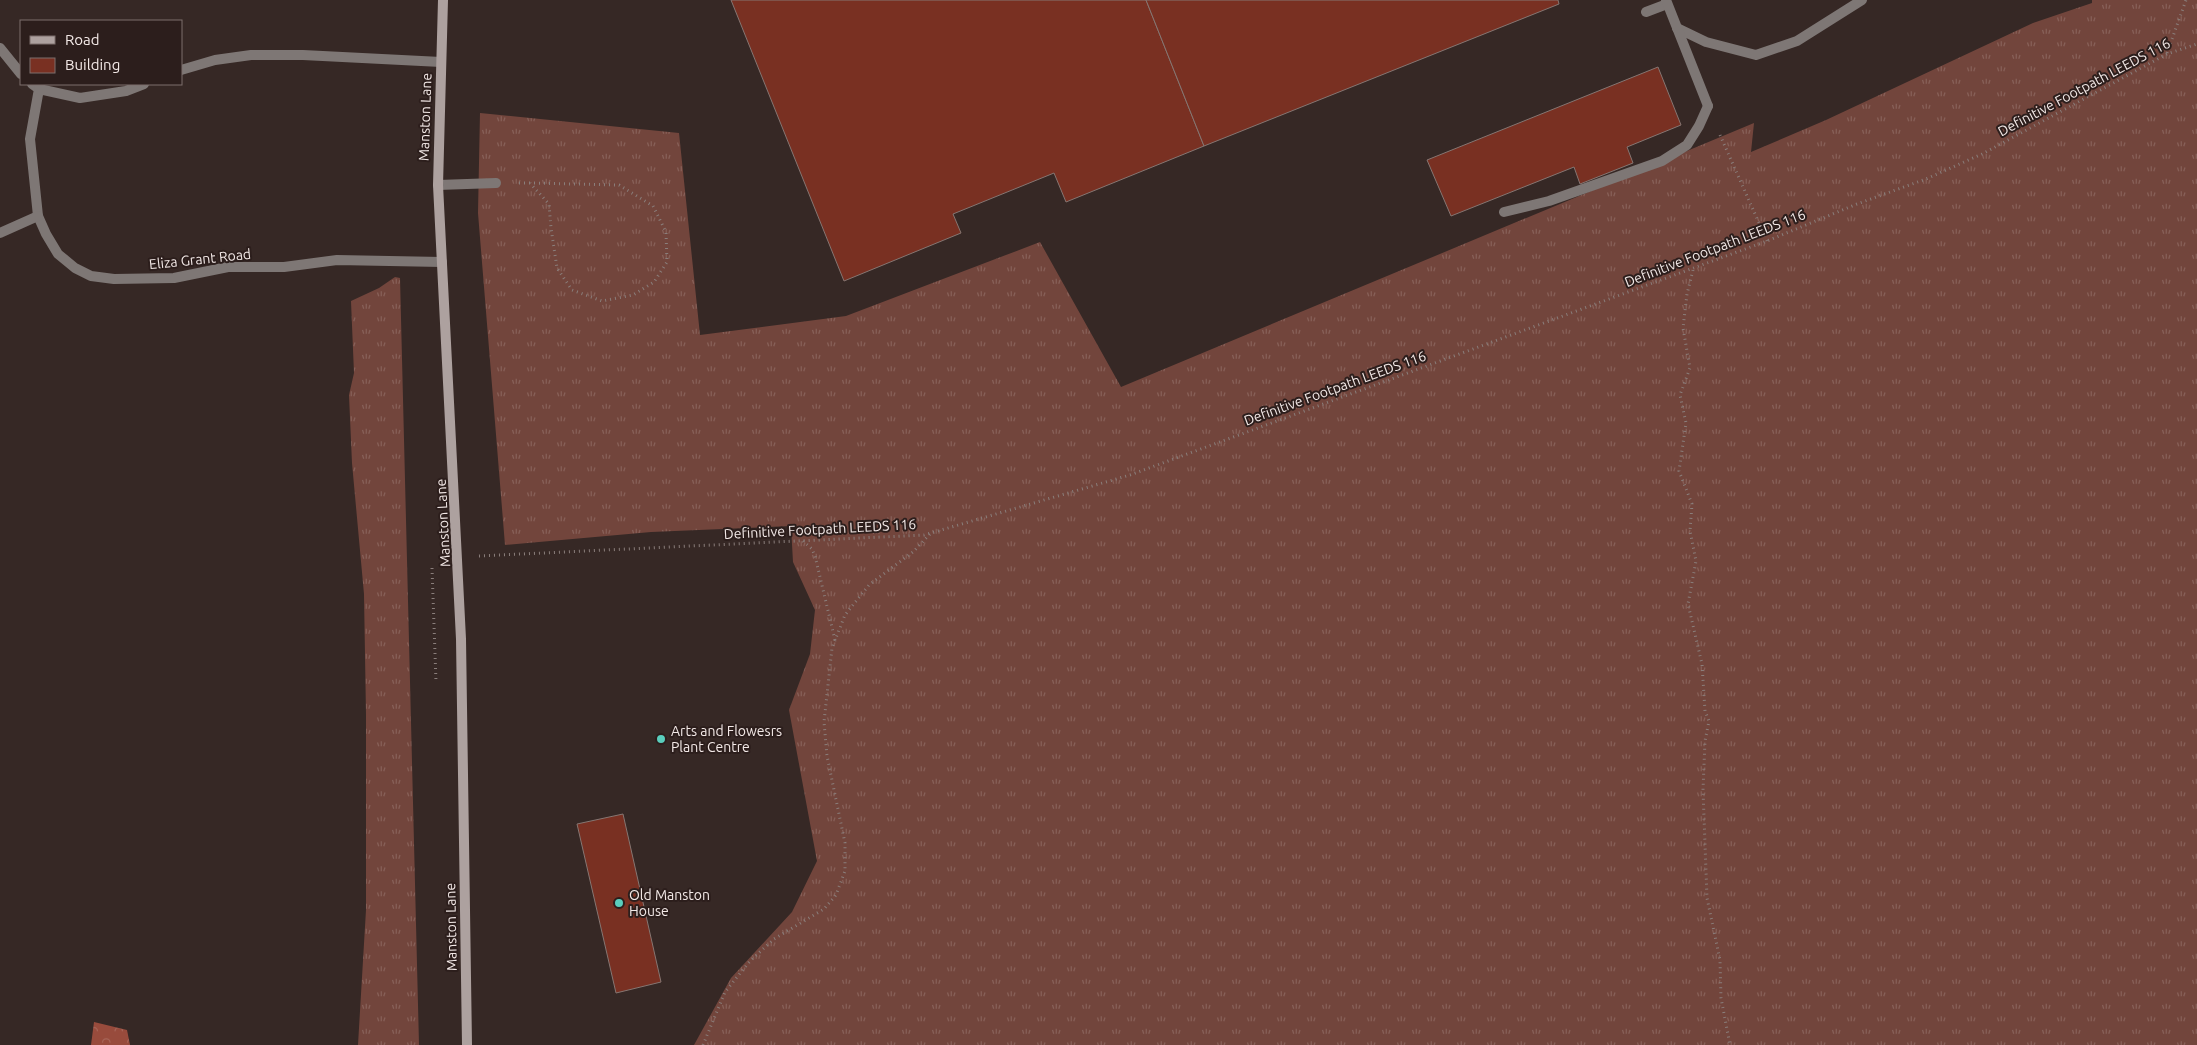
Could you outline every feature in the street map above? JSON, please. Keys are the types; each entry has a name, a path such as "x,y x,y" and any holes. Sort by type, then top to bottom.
{"street":[{"name":"Manston Lane","path":"443,0 438,185 458,557 467,1045"},
{"path":"1677,28 1706,42 1756,55 1798,41 1862,0"},
{"path":"1504,212 1549,201 1662,161 1687,144 1699,126 1708,106 1666,2 1646,12"},
{"path":"0,48 20,73"},
{"path":"182,70 215,60 251,55 303,55 440,62"},
{"path":"36,87 80,98 126,91 141,85"},
{"name":"Eliza Grant Road","path":"36,87 30,139 38,216 58,254 75,268 91,276 139,279 174,278 228,268 284,267 337,260 442,262"},
{"path":"438,185 496,183"},
{"path":"0,233 38,216"}],"path":[{"path":"2167,54 2186,0"},
{"name":"Definitive Footpath LEEDS 116","path":"458,557 803,541 930,533 1130,475 1767,242 1857,204 1926,179 1982,154 2167,54 2197,44"},
{"path":"1708,106 1767,242"},
{"path":"496,183 530,183 618,185 653,206 666,232 667,262 654,282 633,295 602,300 572,290 557,268 550,228 549,204 530,183"},
{"path":"1693,269 1687,294 1683,328 1690,368 1680,395 1686,423 1679,472 1692,504 1690,531 1696,561 1688,604 1702,664 1705,711 1709,721 1705,741 1703,790 1707,898 1720,960 1721,998 1730,1045"},
{"path":"704,1045 725,992 750,961 774,939 824,909 836,895 845,871 845,843 827,756 824,722 832,648 845,615 869,585 912,552 930,533"},
{"path":"803,541 812,548 815,556 835,642"}],"green space":[{"path":"2092,0 2197,0 2197,1045 694,1045 731,978 792,912 817,861 789,710 810,654 815,610 793,562 791,526 651,532 505,545 478,213 480,113 679,133 700,335 846,316 1040,242 1121,387 1754,123 1751,152 1826,120 2033,23 2092,3"},
{"path":"395,277 400,278 419,1045 358,1045 366,910 366,715 364,594 352,463 349,395 354,373 351,301 379,288"},
{"path":"94,1022 127,1030 130,1045 91,1045"}],"building":[{"path":"731,0 1146,0 1204,146 1066,202 1054,173 953,214 961,233 844,281"},
{"path":"1146,0 1558,0 1559,4 1204,146"},
{"path":"1658,67 1681,125 1627,147 1633,163 1580,184 1574,167 1451,216 1427,160"},
{"name":"Old Manston House","path":"623,814 661,982 616,993 577,824"}],"place":[{"name":"Arts and Flowesrs Plant Centre","path":"661,739"},
{"name":"Old Manston House","path":"619,903"}]}
